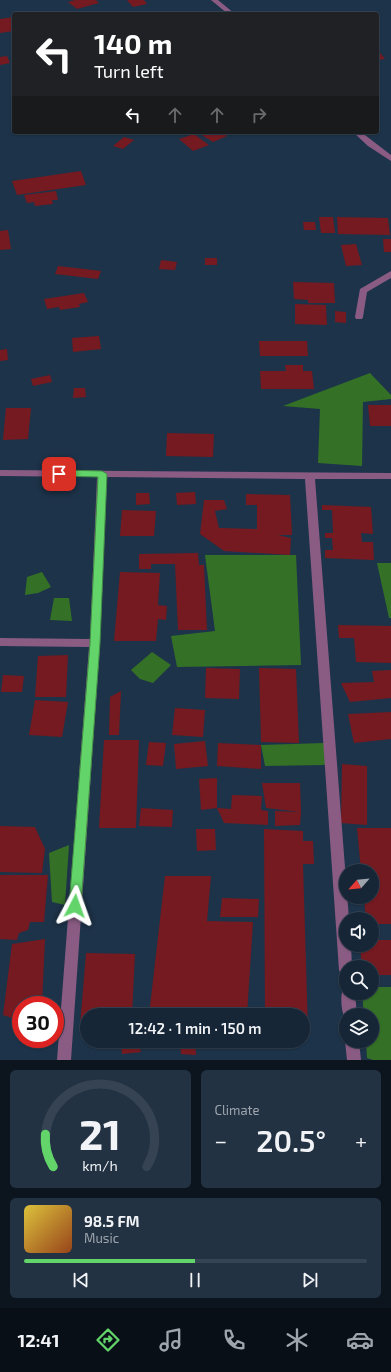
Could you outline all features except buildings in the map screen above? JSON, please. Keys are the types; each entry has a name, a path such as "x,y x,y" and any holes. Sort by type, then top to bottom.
{"street":[{"path":"214,0 229,12"},
{"path":"359,134 370,144 391,158"},
{"path":"359,317 364,291 391,274"},
{"path":"0,473 391,476"},
{"path":"64,1060 95,643 102,474"},
{"path":"310,475 345,960"},
{"path":"0,642 95,643"},
{"path":"353,1048 354,1060"}],"green space":[{"path":"370,373 391,395 391,399 363,402 362,466 318,463 320,409 283,406"},
{"path":"205,555 296,555 301,665 177,667 171,636 215,631"},
{"path":"377,563 391,563 391,618 389,618"},
{"path":"42,572 51,587 38,593 25,595 27,577"},
{"path":"54,598 69,598 72,621 50,620"},
{"path":"152,652 171,665 153,683 140,679 131,670"},
{"path":"324,743 327,764 265,766 261,745"},
{"path":"69,845 65,905 52,902 49,853"},
{"path":"379,987 391,987 391,1060 373,1060 367,1058 366,1048 379,1048 379,1008 363,1008 363,1000 379,1000"}],"route":[{"path":"59,474 102,474 95,643 75,906"}]}
